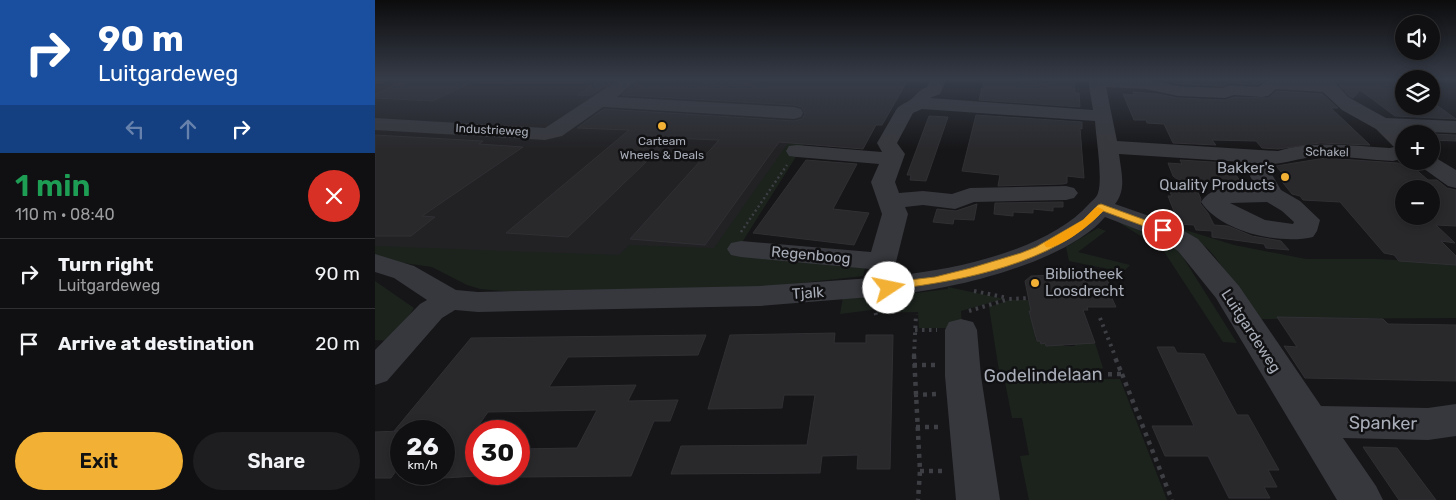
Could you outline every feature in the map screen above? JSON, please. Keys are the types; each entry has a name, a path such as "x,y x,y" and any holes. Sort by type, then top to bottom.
{"street":[{"name":"Industrieweg","path":"375,124 545,134 555,132 596,103"},
{"path":"637,103 794,113"},
{"path":"886,278 895,214 886,192 894,154 887,143 905,110 918,103"},
{"path":"924,103 1104,116"},
{"name":"Tjalk","path":"375,263 404,272 449,300 478,302 760,296 886,278 935,280 1009,261 1041,249 1086,223 1110,196 1111,179 1101,103"},
{"path":"1345,103 1382,124 1395,136"},
{"path":"1382,124 1456,127"},
{"name":"Schakel","path":"1107,147 1279,158 1298,152 1317,150 1395,154"},
{"path":"797,151 892,159"},
{"path":"1251,156 1272,195"},
{"path":"1440,170 1456,182"},
{"path":"886,192 955,202 970,194 1066,193"},
{"name":"Luitgardeweg","path":"1101,207 1163,230 1188,245 1227,293 1361,500"},
{"name":"Regenboog","path":"741,249 886,278"},
{"path":"375,372 431,311 449,300"},
{"name":"Godelindelaan","path":"963,321 947,378 978,500"},
{"name":"Spanker","path":"1309,421 1428,424 1456,420"}],"path":[{"path":"741,249 730,248 797,151"},
{"path":"965,289 1011,298 1029,298"},
{"path":"963,321 1011,298"},
{"path":"916,314 913,364 919,471 918,500"},
{"name":"Godelindelaan","path":"913,364 947,378 1122,374 1100,318"},
{"path":"1122,374 1172,500"},
{"name":"Godelindelaan","path":"914,395 947,378"},
{"path":"916,428 950,427"},
{"path":"919,471 950,471"}],"shaded area":[{"path":"375,103 817,103 713,253 501,259 375,248"},
{"path":"805,119 819,120 736,252 866,264 863,276 774,286 514,292 480,289 467,285 432,267 375,259 375,246 619,255 629,245 714,248"},
{"path":"1116,214 1179,251 1237,343 1223,342 1163,250 1115,220"},
{"path":"1098,228 1106,231 1078,252 1130,265 1123,272 1069,261 1066,247"},
{"path":"1182,229 1234,245 1306,259 1376,259 1456,263 1456,318 1256,319 1216,258 1207,248"},
{"path":"375,281 414,308 392,341 375,340"},
{"path":"948,287 1004,299 961,311 962,328 919,328 918,312 879,313 874,298 948,289"},
{"path":"863,295 864,299 869,298 872,310 840,314 843,297"},
{"path":"1009,300 1029,300 1032,311 1029,311 1030,317 1033,317 1032,322 1038,336 1035,336 1036,341 1040,341 1041,344 1045,343 1046,346 1063,343 1064,346 1075,346 1074,343 1095,343 1103,368 1098,370 999,371 989,307"},
{"path":"1120,379 1167,500 1029,500 1020,456 1029,455 1022,418 1012,418 1005,382 985,383 985,380"}],"building":[{"path":"765,103 895,103 882,125 876,125 863,149 779,142 705,245 630,239 719,140 671,138 568,237 506,233 629,130 577,128 604,109 794,121 802,119 805,114 802,107"},
{"path":"1027,103 1080,103 1080,107"},
{"path":"1127,103 1333,103 1338,108 1331,108 1370,145 1320,143 1278,149 1262,148 1256,141 1212,140 1216,145 1173,143 1164,124 1147,123 1146,120 1134,120"},
{"path":"1378,103 1395,103 1395,115 1440,115 1440,107 1456,119 1395,116"},
{"path":"976,115 1082,122 1082,129 1080,128 1084,178 1067,176 1067,183 1063,184 998,186 1000,175 962,171"},
{"path":"929,116 948,117 926,181 910,180 911,175 907,175"},
{"path":"1440,134 1456,135 1456,141 1440,140"},
{"path":"375,135 483,141 479,144 523,147 422,216 435,217 411,236 375,236"},
{"path":"1325,158 1395,163 1395,170 1417,170 1428,180 1395,180 1395,225 1436,225 1455,243 1441,241 1456,256 1456,265 1399,261 1394,255 1384,253 1340,202 1303,200 1300,196 1292,194 1279,178 1287,179 1276,166"},
{"path":"806,160 857,164 833,209 869,213 854,245 753,233"},
{"path":"1180,160 1228,163 1242,184 1178,180 1173,176 1168,163 1182,164"},
{"path":"1440,182 1447,188 1456,190 1456,226 1436,225 1440,225"},
{"path":"1167,187 1197,190 1201,199 1200,203 1214,225 1228,226 1252,236 1281,241 1289,250 1266,248 1264,244 1212,237 1212,231 1196,230 1194,225 1179,224 1168,196 1172,196"},
{"path":"1063,202 1063,207 1053,207 1053,211 1033,209 1033,213 1013,212 1013,216 994,214 995,203"},
{"path":"977,204 974,220 954,219 953,224 933,222 937,209 956,211"},
{"path":"1095,273 1106,277 1113,294 1110,294 1116,307 1087,307 1088,310 1083,310 1095,343 1046,346 1045,343 1041,344 1040,341 1037,341 1029,311 1031,311 1025,281 1031,276"},
{"path":"1277,317 1383,319 1388,324 1456,325 1456,381 1305,378 1284,346 1297,347"},
{"path":"835,333 834,343 866,343 866,335 893,335 890,469 857,469 858,455 822,456 820,473 671,474 681,446 807,445 815,395 784,395 782,408 708,409 730,335"},
{"path":"706,335 698,355 568,357 549,387 636,385 628,401 678,400 670,421 654,421 631,476 530,477 530,449 577,448 597,410 488,412 482,420 465,420 465,477 455,477 455,420 403,420 471,338"},
{"path":"1157,347 1174,347 1177,353 1204,354 1237,415 1248,415 1279,470 1268,470 1277,487 1264,487 1270,498 1229,498 1208,456 1165,456 1152,426 1194,426"},
{"path":"390,431 390,478 375,478 375,432"},
{"path":"1363,447 1397,448 1436,500 1399,500"}],"slow traffic":[{"path":"1050,244 1086,223 1098,210"}],"place":[{"name":"Carteam Wheels & Deals","path":"662,126"},
{"name":"Bakker's Quality Products","path":"1285,177"},
{"name":"Bibliotheek Loosdrecht","path":"1035,283"}],"route":[{"path":"889,288 888,286 935,280 974,272 1041,249 1086,223 1101,207 1163,230"}]}
